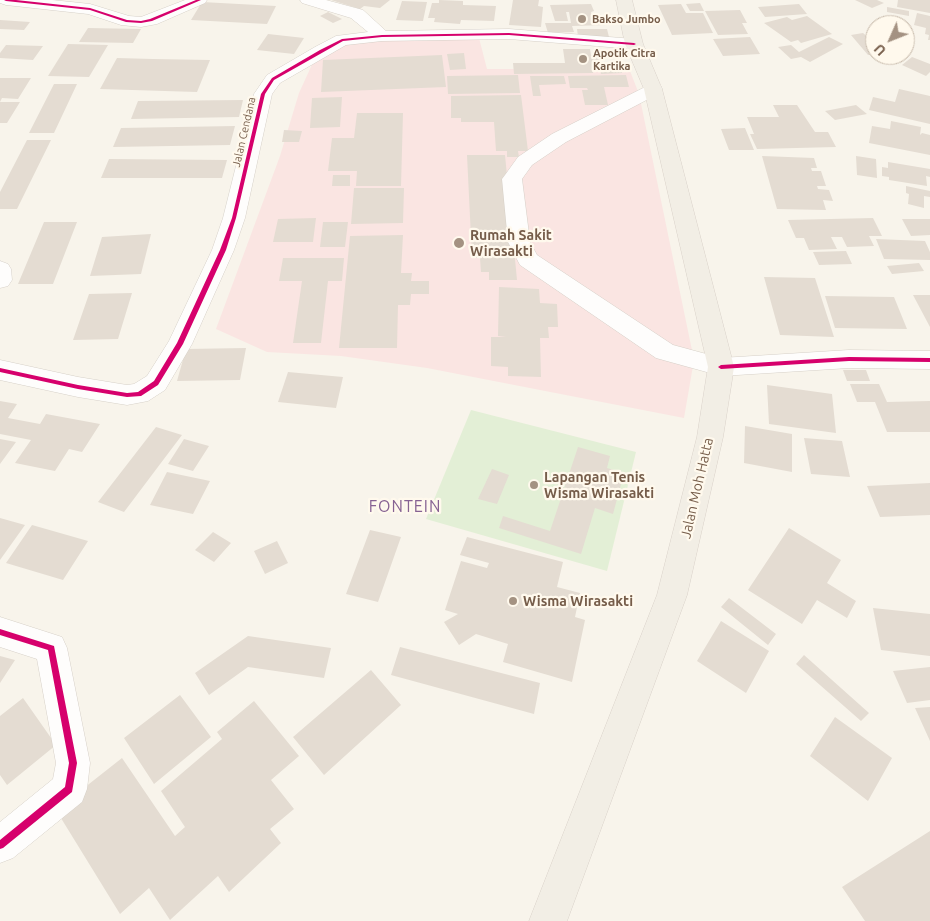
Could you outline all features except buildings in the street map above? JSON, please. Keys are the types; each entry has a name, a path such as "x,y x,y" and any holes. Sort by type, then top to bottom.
{"main road":[{"name":"Jalan Moh Hatta","path":"548,921 672,595 710,437 721,367 653,89 634,44 624,0"}],"street":[{"path":"6,0 90,9 127,21 141,22 151,20 199,0"},
{"path":"308,0 357,14 382,36"},
{"name":"Jalan Cendana","path":"0,370 78,387 127,395 139,394 150,389 161,376 180,344 223,250 234,218 263,94 273,79 342,40 382,36 510,34 634,44"},
{"path":"653,89 559,138 525,161 512,180 519,242 528,260 665,352 721,367 849,359 930,360"},
{"path":"0,270 0,280"},
{"path":"0,632 51,648 73,763 69,789 0,845"}],"shaded area":[{"name":"Rumah Sakit Wirasakti","path":"479,38 487,69 630,71 639,94 694,360 684,418 427,368 341,356 267,352 216,329 280,156 299,93 315,58 346,43 383,39"}],"green space":[{"name":"Lapangan Tenis Wisma Wirasakti","path":"471,410 636,452 607,571 426,519"}],"cycle path":[{"path":"6,0 90,9 127,21 141,22 151,20 199,0"},
{"path":"0,370 78,387 127,395 139,394 156,383 180,344 223,250 234,218 263,94 273,79 342,40 382,36 509,34 634,44"},
{"path":"721,367 849,359 930,360"},
{"path":"0,632 51,648 73,763 69,789 0,845"}],"place":[{"name":"Bakso Jumbo","path":"582,19"},
{"name":"Apotik Citra Kartika","path":"583,59"},
{"name":"Rumah Sakit Wirasakti","path":"459,243"},
{"name":"Lapangan Tenis Wisma Wirasakti","path":"534,485"},
{"name":"Wisma Wirasakti","path":"513,601"}],"district":[{"name":"FONTEIN","path":"405,507"}]}
